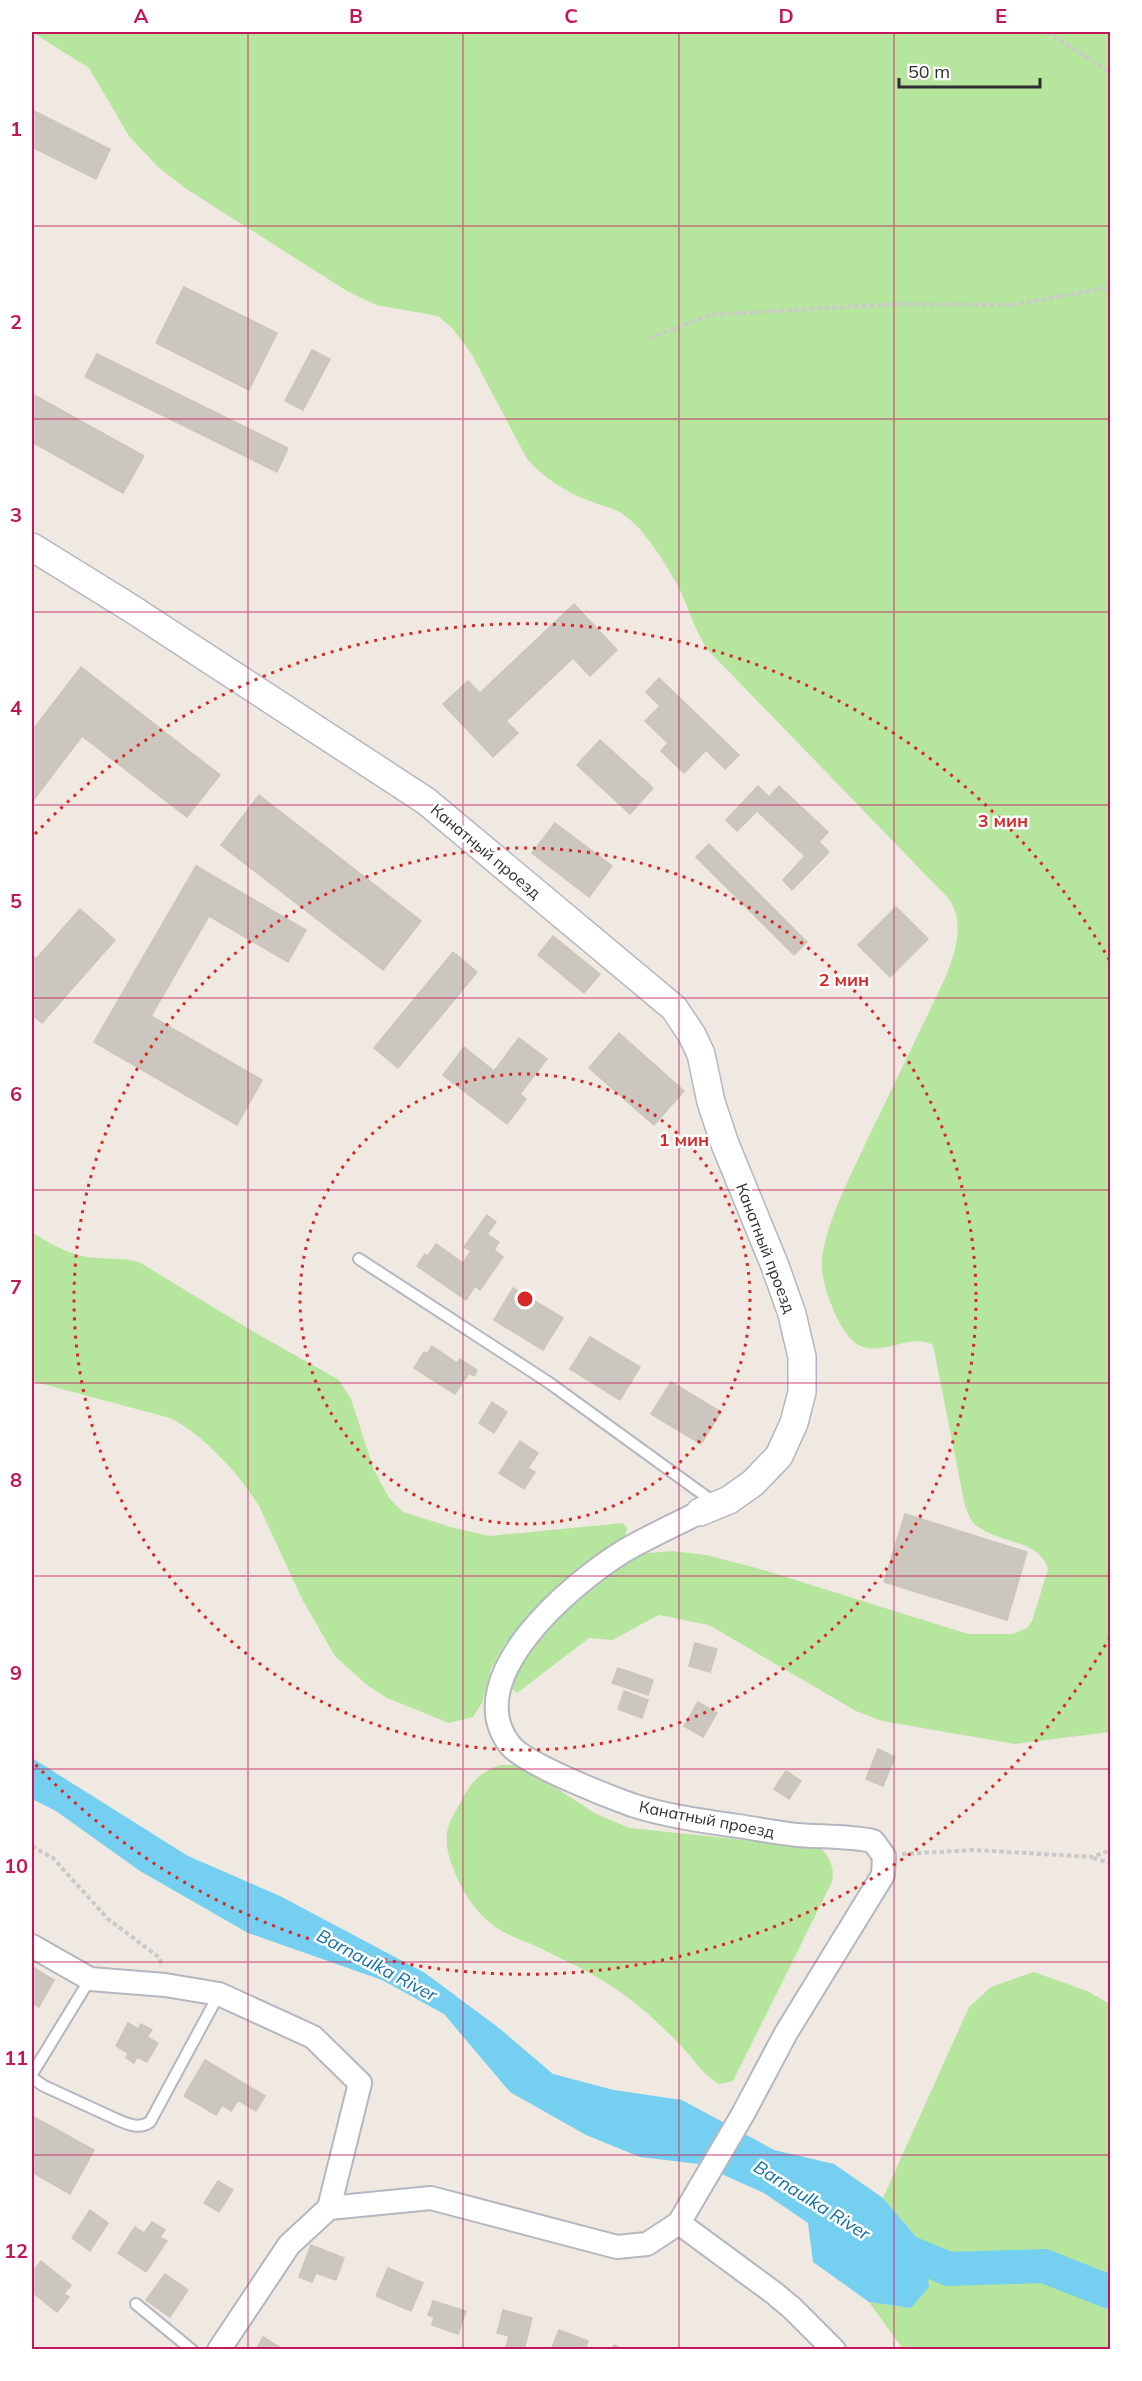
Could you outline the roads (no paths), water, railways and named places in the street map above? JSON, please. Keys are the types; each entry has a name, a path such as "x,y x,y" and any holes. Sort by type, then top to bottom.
{"street":[{"name":"Канатный проезд","path":"32,547 129,607 426,801 674,1008 693,1035 701,1054 711,1102 725,1144 792,1314 802,1357 802,1392 795,1424 779,1456 753,1483 729,1500 624,1551 578,1584 551,1610 528,1636 506,1667 496,1695 498,1722 511,1746 528,1759 633,1805 701,1820 794,1835 853,1837 873,1841 884,1856 883,1875 786,2033 743,2114 679,2223"},
{"path":"32,1946 90,1979 165,1985 219,1994 313,2037 360,2083 330,2208 288,2245 219,2349"},
{"path":"330,2208 431,2198 617,2247 647,2244 679,2223 783,2300 834,2349"}],"lane":[{"path":"359,1259 548,1382 709,1508"},
{"path":"32,2074 90,1979"},
{"path":"32,2078 44,2086 130,2125 145,2125 150,2121 219,1994"},
{"path":"136,2304 192,2349"}],"water":[{"path":"32,1758 188,1856 280,1896 425,1973 499,2028 553,2074 614,2090 682,2100 774,2150 834,2164 883,2198 924,2246 929,2287 911,2308 869,2302 813,2262 808,2223 764,2193 699,2164 640,2157 586,2135 510,2092 444,2014 382,1980 248,1933 140,1871 56,1811 32,1799"}],"waterway":[{"name":"Barnaulka River","path":"883,2242 949,2269 1044,2266 1110,2292"}]}
